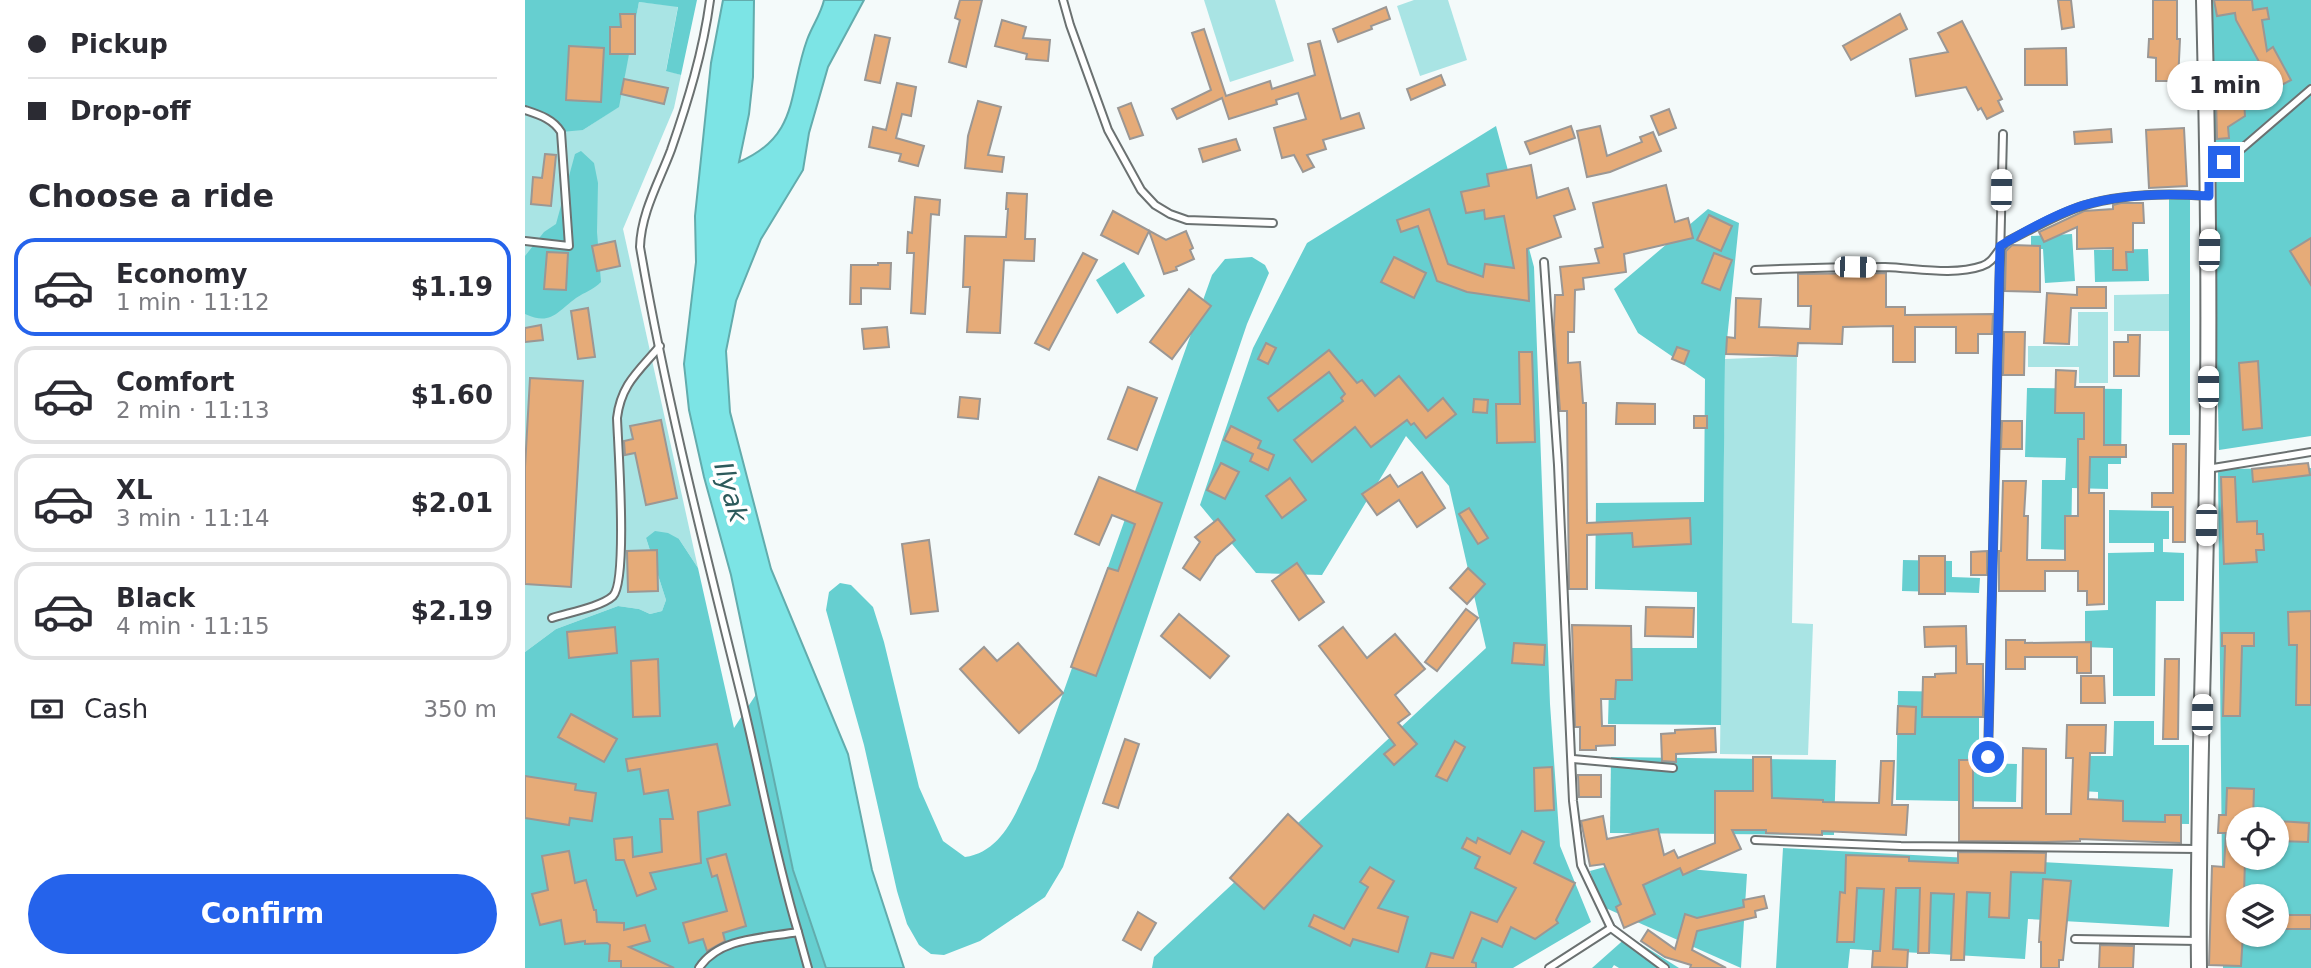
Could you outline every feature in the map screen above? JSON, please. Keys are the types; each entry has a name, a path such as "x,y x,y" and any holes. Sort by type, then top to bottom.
{"street":[{"path":"2199,968 2198,849 2207,469 2209,196 2204,0"}],"lane":[{"path":"710,0 704,42 688,99 646,212 641,247 707,559 765,799 780,873 808,968"},
{"path":"1063,0 1069,26 1108,130 1141,190 1155,205 1187,220 1273,223"},
{"path":"2209,172 2239,151 2311,89"},
{"path":"525,110 556,124 561,132 569,246 525,241"},
{"path":"1988,757 2003,134"},
{"path":"1755,270 1855,267 1958,270 1984,266 1992,261 2000,246 2084,205 2168,195 2209,196"},
{"path":"1544,262 1558,465 1573,801 1581,864 1611,928 1664,968"},
{"path":"551,618 606,601 618,588 621,556 619,403 624,389 660,346"},
{"path":"2207,469 2311,452"},
{"path":"1573,758 1673,768"},
{"path":"1755,840 1928,846 2198,849"},
{"path":"1549,968 1611,928"},
{"path":"699,968 705,959 719,948 798,932"},
{"path":"2075,939 2199,942"}],"shaded area":[{"path":"525,0 697,0 681,75 666,71 678,7 639,2 619,107 583,130 561,132 556,123 525,110"},
{"path":"1204,0 1275,0 1294,61 1230,82"},
{"path":"1414,0 1448,0 1467,60 1420,76 1397,6"},
{"path":"2209,0 2311,0 2311,436 2219,450"},
{"path":"639,2 678,6 666,70 681,75 674,108 623,229 698,568 679,539 646,538 666,600 662,611 650,614 639,609 618,606 556,629 525,652 525,110 583,130 618,107"},
{"path":"1496,126 1534,267 1550,704 1560,846 1591,922 1513,968 1152,968 1154,957 1486,648 1449,486 1406,436 1322,575 1256,573 1200,505 1253,348 1307,243"},
{"path":"581,151 594,163 598,183 597,232 601,282 553,316 541,319 525,314 525,256 544,232 556,224 575,154"},
{"path":"2169,197 2190,197 2190,435 2169,435"},
{"path":"1708,209 1739,223 1725,359 1721,725 1608,724 1610,648 1697,648 1697,592 1595,589 1596,503 1704,502 1705,379 1638,333 1614,289"},
{"path":"2072,234 2075,281 2045,283 2043,249 2031,249 2031,236"},
{"path":"2148,249 2149,281 2095,282 2094,250"},
{"path":"1252,257 1265,265 1269,273 1247,324 1063,867 1045,897 980,941 944,955 931,954 919,945 907,924 897,891 864,745 826,610 829,592 840,583 851,585 873,607 919,787 943,841 965,857 991,846 1010,824 1036,769 1212,275 1225,259"},
{"path":"1124,262 1145,296 1117,314 1096,280"},
{"path":"2169,294 2169,331 2114,331 2114,295"},
{"path":"2078,312 2108,312 2108,383 2079,383 2079,367 2028,367 2028,346 2078,346"},
{"path":"1797,356 1792,623 1813,624 1808,755 1720,754 1725,359"},
{"path":"2027,388 2122,389 2121,464 2108,464 2108,489 2072,488 2071,550 2041,549 2042,480 2065,480 2066,458 2025,457"},
{"path":"2311,468 2311,968 2223,968 2218,469"},
{"path":"2109,510 2169,511 2169,539 2163,539 2163,552 2184,553 2184,601 2156,601 2155,696 2113,696 2113,648 2085,647 2085,611 2108,610 2108,553 2154,552 2154,543 2109,543"},
{"path":"655,531 668,533 679,539 698,568 734,728 757,693 793,870 826,968 525,968 525,652 556,629 618,606 639,609 650,614 662,611 666,600 646,538"},
{"path":"1903,560 1952,561 1952,577 1980,578 1979,593 1902,591"},
{"path":"1898,691 1963,692 1979,713 1979,763 2017,764 2016,802 1896,800"},
{"path":"2114,721 2154,721 2154,745 2189,745 2189,824 2098,823 2098,792 2081,791 2082,756 2113,756"},
{"path":"1611,757 1836,760 1834,835 1610,833"},
{"path":"1783,848 2173,869 2169,927 2028,919 2025,959 1850,949 1848,968 1776,968"},
{"path":"1619,863 1747,874 1741,968 1601,906 1590,871"},
{"path":"1628,936 1679,968 1619,968 1614,965 1612,968 1592,968"}],"water":[{"name":"Ilyak","path":"723,0 754,0 753,77 739,162 759,151 773,139 782,126 789,111 807,40 824,0 864,0 828,67 809,133 803,170 761,239 736,301 726,351 730,412 771,569 848,754 872,870 904,968 826,968 793,870 731,575 689,410 684,364 696,262 695,216 711,63"}],"building":[{"path":"960,0 982,0 966,67 949,62 960,20 955,18"},
{"path":"2058,0 2071,0 2074,27 2062,29"},
{"path":"2153,0 2177,0 2177,39 2180,39 2178,81 2156,81 2156,58 2148,57 2149,39 2153,39"},
{"path":"2214,0 2252,0 2253,10 2267,8 2269,19 2262,20 2267,51 2273,47 2291,80 2274,89 2236,20 2235,13 2217,16"},
{"path":"1386,7 1390,19 1338,42 1333,29"},
{"path":"620,14 635,14 635,54 610,54 610,27 621,27"},
{"path":"1900,14 1907,29 1851,60 1843,46"},
{"path":"1002,20 1026,27 1023,38 1050,40 1048,61 1026,59 1027,54 995,46"},
{"path":"1962,21 2002,99 1998,101 2003,111 1987,119 1981,108 1978,110 1966,87 1916,96 1910,59 1948,52 1938,33"},
{"path":"1204,29 1226,96 1270,81 1272,89 1315,75 1308,44 1320,41 1341,119 1359,113 1364,128 1323,140 1326,149 1307,155 1314,167 1303,172 1294,155 1282,158 1274,128 1306,119 1298,93 1276,100 1277,104 1229,119 1222,98 1177,119 1172,109 1211,90 1192,33"},
{"path":"875,35 890,38 880,83 865,80"},
{"path":"569,46 604,48 601,102 566,100"},
{"path":"2066,48 2067,85 2025,85 2025,49"},
{"path":"2242,74 2245,116 2228,127 2229,138 2217,139 2216,96 2225,95 2223,76"},
{"path":"1441,75 1445,85 1411,100 1407,89"},
{"path":"624,79 668,88 664,104 621,94"},
{"path":"897,83 916,87 911,116 902,114 896,138 924,146 918,166 899,161 901,154 869,147 873,127 886,130"},
{"path":"978,101 1001,107 988,155 1004,157 1002,172 965,168 968,136"},
{"path":"1131,103 1143,135 1130,139 1118,108"},
{"path":"1669,109 1676,128 1659,135 1651,116"},
{"path":"1571,126 1575,138 1530,154 1525,142"},
{"path":"1600,126 1607,156 1642,142 1640,137 1653,132 1661,151 1610,172 1587,177 1577,131"},
{"path":"2184,128 2187,186 2149,188 2146,130"},
{"path":"2111,129 2112,142 2075,144 2074,132"},
{"path":"1236,139 1240,150 1203,162 1199,149"},
{"path":"545,154 556,155 551,206 531,204 533,177 542,178"},
{"path":"1531,165 1537,198 1568,188 1575,209 1554,216 1561,237 1527,249 1529,301 1467,292 1437,281 1418,226 1401,232 1397,220 1429,209 1448,264 1483,277 1485,264 1514,268 1504,216 1485,219 1484,210 1466,213 1461,192 1489,186 1487,174"},
{"path":"1666,185 1675,222 1688,218 1693,238 1624,254 1626,272 1583,278 1584,289 1575,290 1574,332 1568,332 1568,363 1580,362 1583,403 1586,403 1587,523 1690,518 1691,544 1633,547 1632,533 1587,535 1587,589 1569,589 1567,411 1560,411 1554,328 1555,295 1563,295 1560,267 1599,263 1595,249 1603,247 1593,203"},
{"path":"1007,193 1027,194 1025,239 1035,239 1034,261 1004,260 1000,333 967,332 970,287 963,287 965,236 1006,237"},
{"path":"915,197 940,200 939,215 931,214 925,314 911,313 914,253 907,253 908,232 912,233"},
{"path":"2143,203 2144,223 2133,223 2133,252 2126,252 2127,270 2113,270 2113,248 2077,249 2077,227 2044,242 2039,232 2084,211 2113,209 2113,205"},
{"path":"1113,211 1166,240 1186,231 1194,259 1176,267 1177,270 1164,274 1149,231 1138,254 1101,235"},
{"path":"1709,215 1732,226 1721,251 1697,240"},
{"path":"2311,238 2311,285 2290,251"},
{"path":"615,241 620,266 597,271 592,246"},
{"path":"2012,245 2040,246 2040,292 2005,291 2006,251"},
{"path":"547,252 568,253 566,290 544,289"},
{"path":"1083,253 1097,260 1049,350 1035,343"},
{"path":"1714,253 1732,260 1720,290 1702,283"},
{"path":"1394,257 1426,273 1414,298 1381,282"},
{"path":"891,263 890,289 861,288 861,304 850,304 851,265"},
{"path":"1886,273 1886,307 1905,307 1905,315 1993,314 1992,334 1978,334 1978,353 1956,353 1956,327 1915,327 1915,362 1893,362 1893,326 1843,327 1842,344 1798,343 1797,356 1726,354 1727,337 1735,338 1736,298 1761,299 1759,327 1810,329 1811,306 1798,306 1798,274"},
{"path":"2077,287 2106,287 2106,308 2071,308 2069,344 2044,343 2047,293 2077,295"},
{"path":"1189,289 1211,306 1172,359 1150,342"},
{"path":"588,308 595,357 578,359 571,311"},
{"path":"541,325 543,340 525,342 525,328"},
{"path":"887,327 889,347 864,349 862,329"},
{"path":"2004,332 2025,332 2024,375 2003,375"},
{"path":"2128,335 2140,335 2139,376 2114,376 2114,342 2128,342"},
{"path":"1266,343 1276,348 1268,364 1258,359"},
{"path":"1677,347 1689,351 1684,364 1672,359"},
{"path":"1329,350 1357,383 1362,380 1375,396 1399,376 1428,411 1443,398 1456,414 1426,438 1414,423 1411,425 1407,420 1371,447 1355,427 1312,462 1294,440 1343,401 1341,398 1345,394 1329,372 1278,411 1268,398"},
{"path":"1519,352 1532,352 1535,442 1497,443 1496,404 1520,404"},
{"path":"2258,361 2262,428 2243,430 2239,363"},
{"path":"2056,370 2076,371 2075,387 2104,387 2104,445 2126,445 2126,457 2090,457 2089,493 2104,493 2104,604 2087,605 2087,591 2078,591 2078,571 2045,571 2045,591 1999,591 2003,481 2026,481 2024,516 2028,516 2027,560 2065,560 2065,516 2078,516 2078,439 2084,439 2084,413 2055,413"},
{"path":"530,378 583,381 571,587 525,584 525,467"},
{"path":"1128,387 1157,398 1137,450 1108,439"},
{"path":"960,397 980,399 978,419 958,417"},
{"path":"1474,399 1488,400 1487,413 1473,412"},
{"path":"1617,403 1655,404 1655,424 1616,424"},
{"path":"1694,416 1707,416 1707,428 1694,428"},
{"path":"661,420 677,498 646,505 635,453 625,455 624,441 633,439 630,426"},
{"path":"2002,421 2022,421 2022,449 2001,449"},
{"path":"1231,426 1261,441 1258,448 1274,455 1268,470 1250,461 1253,454 1224,440"},
{"path":"2173,444 2186,444 2185,542 2173,542 2173,507 2152,507 2152,493 2173,493"},
{"path":"1221,463 1239,472 1225,499 1207,490"},
{"path":"2308,463 2310,475 2253,482 2252,469"},
{"path":"1422,472 1445,508 1417,527 1399,500 1377,515 1362,494 1390,475 1398,487"},
{"path":"1099,477 1162,503 1096,676 1071,667 1108,568 1118,571 1135,524 1112,515 1099,545 1075,534"},
{"path":"2221,477 2235,477 2237,522 2257,521 2257,534 2263,534 2264,550 2256,550 2257,562 2224,564"},
{"path":"1290,478 1306,500 1282,518 1266,496"},
{"path":"1469,508 1488,538 1478,544 1459,514"},
{"path":"1218,519 1235,540 1216,556 1200,580 1183,568 1200,542 1195,537"},
{"path":"929,540 938,611 911,614 902,544"},
{"path":"657,550 658,591 628,592 627,551"},
{"path":"1987,551 1987,575 1971,575 1971,552"},
{"path":"1919,556 1945,556 1945,594 1919,594"},
{"path":"1297,563 1324,602 1299,620 1272,581"},
{"path":"1468,568 1485,584 1467,604 1450,588"},
{"path":"1646,607 1694,608 1693,637 1645,636"},
{"path":"1466,609 1478,618 1437,671 1425,662"},
{"path":"2311,611 2311,705 2296,705 2297,645 2289,645 2288,612"},
{"path":"1179,614 1229,656 1210,678 1161,636"},
{"path":"1572,625 1631,626 1632,680 1616,680 1615,699 1601,699 1602,726 1615,726 1615,745 1596,746 1596,750 1580,750 1580,727 1575,727"},
{"path":"1966,626 1967,664 1983,664 1983,717 1922,717 1923,677 1956,673 1956,646 1925,647 1924,627"},
{"path":"615,627 617,653 569,658 567,632"},
{"path":"1343,627 1367,658 1395,634 1425,669 1395,695 1410,714 1398,723 1417,744 1394,765 1384,754 1395,745 1319,646"},
{"path":"2222,633 2254,633 2254,646 2242,646 2240,716 2223,716 2225,646 2222,646"},
{"path":"2006,640 2025,640 2025,643 2091,642 2091,673 2077,673 2077,657 2025,657 2025,669 2006,669"},
{"path":"1018,643 1063,693 1019,733 960,669 984,647 997,661"},
{"path":"1514,643 1545,645 1544,665 1512,663"},
{"path":"658,659 660,716 633,717 631,661"},
{"path":"2165,659 2179,659 2178,739 2163,739"},
{"path":"2081,676 2104,676 2105,703 2081,703"},
{"path":"1898,706 1916,707 1915,734 1897,734"},
{"path":"571,714 617,739 604,762 558,737"},
{"path":"2067,725 2106,725 2105,753 2090,753 2088,799 2123,801 2123,821 2165,822 2165,815 2181,815 2181,843 2080,839 2046,842 1959,841 1959,760 1973,760 1973,808 2022,808 2023,748 2046,749 2046,814 2071,814 2073,758 2066,758"},
{"path":"1715,728 1716,752 1676,754 1676,762 1662,761 1661,734 1675,733 1675,730"},
{"path":"1125,739 1139,744 1118,808 1103,803"},
{"path":"1455,741 1465,747 1447,781 1436,776"},
{"path":"717,744 730,805 698,812 701,863 650,873 656,889 637,896 624,860 616,860 614,839 632,837 633,857 662,852 660,819 673,819 668,790 644,794 640,769 628,771 626,759"},
{"path":"1753,757 1771,757 1772,798 1823,802 1879,803 1881,761 1894,761 1892,805 1908,805 1906,835 1822,831 1822,835 1732,830 1741,849 1683,875 1680,868 1643,885 1655,914 1624,928 1616,907 1621,904 1604,864 1590,866 1581,821 1603,816 1607,839 1658,829 1664,855 1674,850 1678,858 1715,843 1715,791 1753,791"},
{"path":"1552,767 1554,810 1535,811 1534,768"},
{"path":"1578,775 1601,775 1601,797 1579,797"},
{"path":"525,776 576,784 575,790 596,793 592,821 570,818 569,825 525,818"},
{"path":"2227,788 2254,789 2253,807 2226,807"},
{"path":"1288,814 1322,846 1264,909 1230,878"},
{"path":"2219,815 2226,815 2226,833 2218,833"},
{"path":"2289,822 2309,823 2308,842 2289,841"},
{"path":"1522,831 1544,842 1534,863 1575,883 1556,920 1558,923 1535,939 1511,927 1502,947 1482,938 1472,962 1476,963 1476,968 1426,968 1431,953 1453,958 1471,912 1497,922 1516,888 1475,868 1480,857 1462,848 1467,838 1476,843 1478,838 1510,854"},
{"path":"2226,833 2226,870 2245,870 2244,884 2226,884 2226,947 2242,947 2241,966 2209,965 2212,866 2224,867"},
{"path":"569,851 575,883 586,880 597,922 624,923 624,930 645,925 650,941 629,947 674,968 621,968 621,961 609,961 610,945 607,943 585,944 585,941 565,944 561,920 540,925 532,894 548,890 542,856"},
{"path":"1958,852 2046,853 2045,873 2011,872 2009,918 1989,917 1990,893 1967,892 1964,960 1951,960 1954,894 1931,893 1929,953 1918,953 1920,888 1896,888 1893,949 1908,950 1907,968 1872,967 1873,951 1880,951 1884,889 1857,888 1854,942 1837,942 1840,892 1845,893 1846,855 1909,857 1909,861 1958,863"},
{"path":"726,854 746,926 723,933 725,941 707,951 703,939 689,943 683,923 727,911 717,875 712,877 707,859"},
{"path":"1370,867 1394,881 1378,908 1408,917 1398,952 1353,939 1350,946 1309,926 1314,915 1344,929 1368,887 1360,882"},
{"path":"2043,879 2071,881 2063,960 2059,960 2059,968 2041,968 2039,942"},
{"path":"1764,896 1767,908 1755,911 1756,917 1697,931 1692,950 1726,968 1690,968 1691,965 1665,957 1641,941 1648,930 1675,949 1685,914 1697,918 1744,907 1743,900"},
{"path":"1138,912 1156,923 1141,950 1123,940"},
{"path":"2289,915 2311,915 2311,929 2289,929"},
{"path":"2100,945 2134,946 2133,968 2099,968"}],"route":[{"path":"1988,757 2000,246 2084,205 2168,195 2209,196 2209,172 2224,162"}]}
